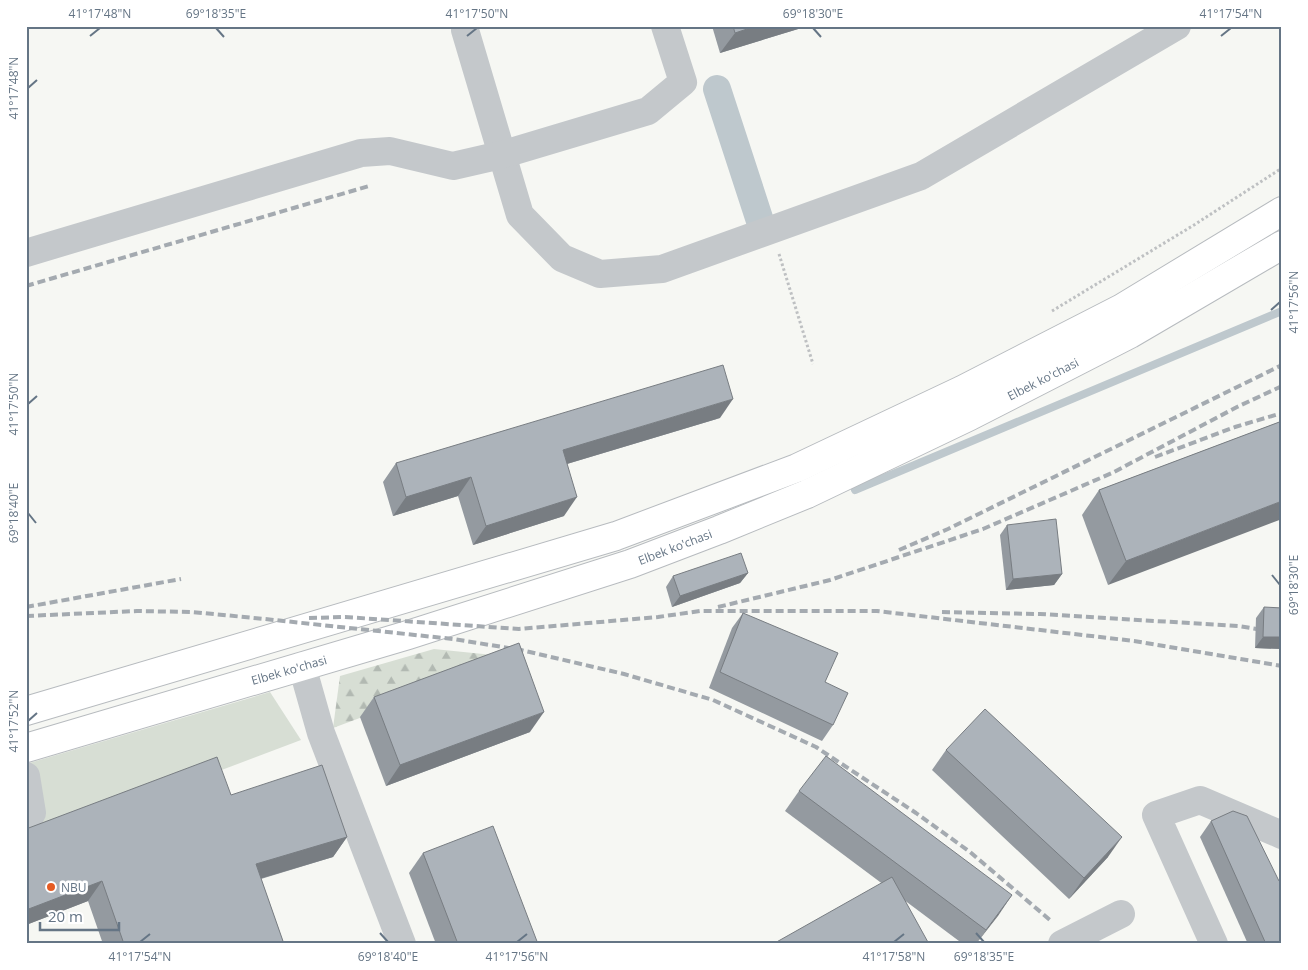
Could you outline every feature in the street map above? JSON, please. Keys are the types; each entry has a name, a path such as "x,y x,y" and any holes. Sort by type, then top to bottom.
{"main road":[{"path":"26,711 616,536 798,468 962,390 1122,308 1282,211"},
{"name":"Elbek ko'chasi","path":"26,748 408,635 630,564 719,530 807,494 970,416 1130,334 1282,245"}],"lane":[{"path":"26,253 361,152 390,151 453,166 648,111 683,82 665,26"},
{"path":"465,30 520,215 562,258 600,274 662,269 921,176 1177,26"},
{"path":"302,666 321,733 402,944"},
{"path":"26,776 32,813 26,814"},
{"path":"1214,944 1156,815 1200,800 1247,820 1273,845"},
{"path":"1062,944 1121,914"}],"path":[{"path":"1044,316 1194,225 1282,168"},
{"path":"771,230 813,364"}],"green space":[{"path":"434,649 521,658 333,728 340,676"},
{"path":"270,692 301,740 26,844 26,764"}],"building":[{"path":"733,26 756,26 735,33"},
{"path":"723,365 733,399 563,450 577,497 486,526 471,477 406,497 396,463"},
{"path":"1282,421 1282,501 1126,561 1099,490"},
{"path":"1056,519 1062,574 1013,579 1007,525"},
{"path":"741,553 748,573 680,596 673,576"},
{"path":"1264,607 1282,608 1282,637 1263,637"},
{"path":"743,613 838,653 825,682 848,693 833,725 720,672"},
{"path":"519,643 544,712 400,765 374,697"},
{"path":"985,709 1122,837 1084,878 946,750"},
{"path":"826,756 1012,895 986,930 799,791"},
{"path":"217,757 231,795 322,765 347,837 256,864 284,944 124,944 102,881 26,910 26,829"},
{"path":"1233,811 1247,816 1282,884 1282,944 1266,944 1211,821"},
{"path":"493,826 538,944 458,944 423,853"},
{"path":"892,877 929,944 773,944"}],"waterway":[{"path":"717,89 760,221"},
{"path":"855,490 1282,311"}],"railway":[{"path":"26,286 369,186"},
{"path":"899,550 948,529 1282,365"},
{"path":"718,607 830,580 983,529 1112,473 1237,407 1282,386"},
{"path":"1155,457 1235,427 1282,413"},
{"path":"26,607 181,579"},
{"path":"26,616 137,611 192,612 453,639 521,650 624,674 713,700 816,747 916,813 970,852 1050,920"},
{"path":"309,618 345,617 519,629 658,617 700,611 877,611 1134,641 1282,666"},
{"path":"942,612 1040,614 1238,626 1282,633"}],"place":[{"name":"NBU","path":"51,887"}]}
